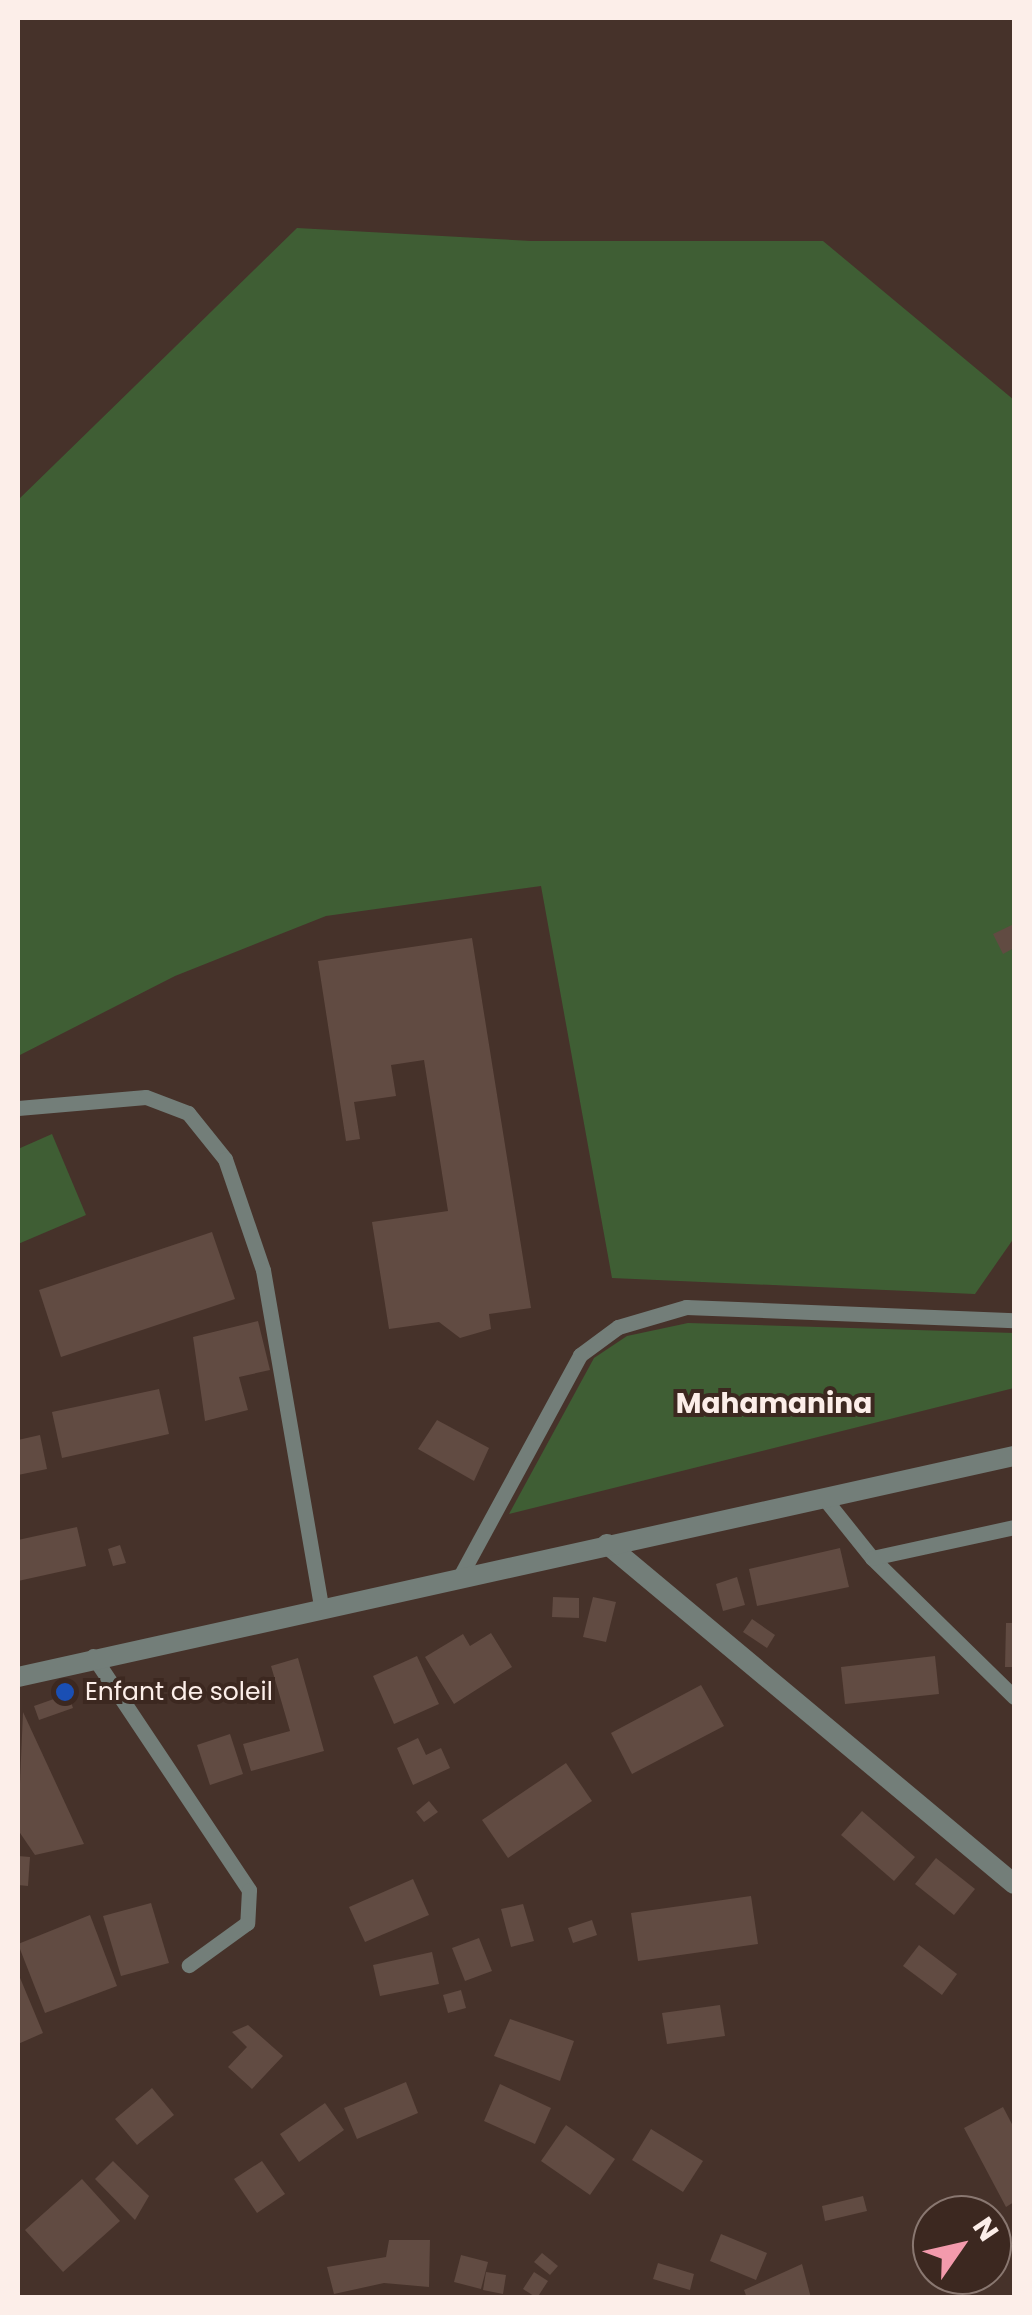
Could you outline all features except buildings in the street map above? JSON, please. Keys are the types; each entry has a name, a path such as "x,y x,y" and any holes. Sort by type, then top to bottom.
{"street":[{"path":"18,1677 93,1656 458,1580 1014,1456"},
{"path":"607,1544 1014,1884"}],"lane":[{"path":"18,1108 146,1097 188,1113 226,1159 264,1270 321,1607"},
{"path":"458,1580 580,1356 618,1326 686,1307 1014,1320"},
{"path":"824,1498 872,1558 1014,1696"},
{"path":"872,1558 1014,1528"},
{"path":"93,1656 249,1890 247,1923 189,1965"}],"green space":[{"path":"297,228 531,241 823,241 1014,400 1014,1238 975,1294 612,1278 541,886 326,916 175,976 18,1056 18,500"},
{"path":"52,1134 86,1215 18,1244 18,1149"},
{"path":"688,1323 1014,1333 1014,1388 509,1514 594,1358 627,1336"}],"place":[{"name":"Enfant de soleil","path":"65,1692"}],"district":[{"name":"Mahamanina","path":"774,1404"}]}
